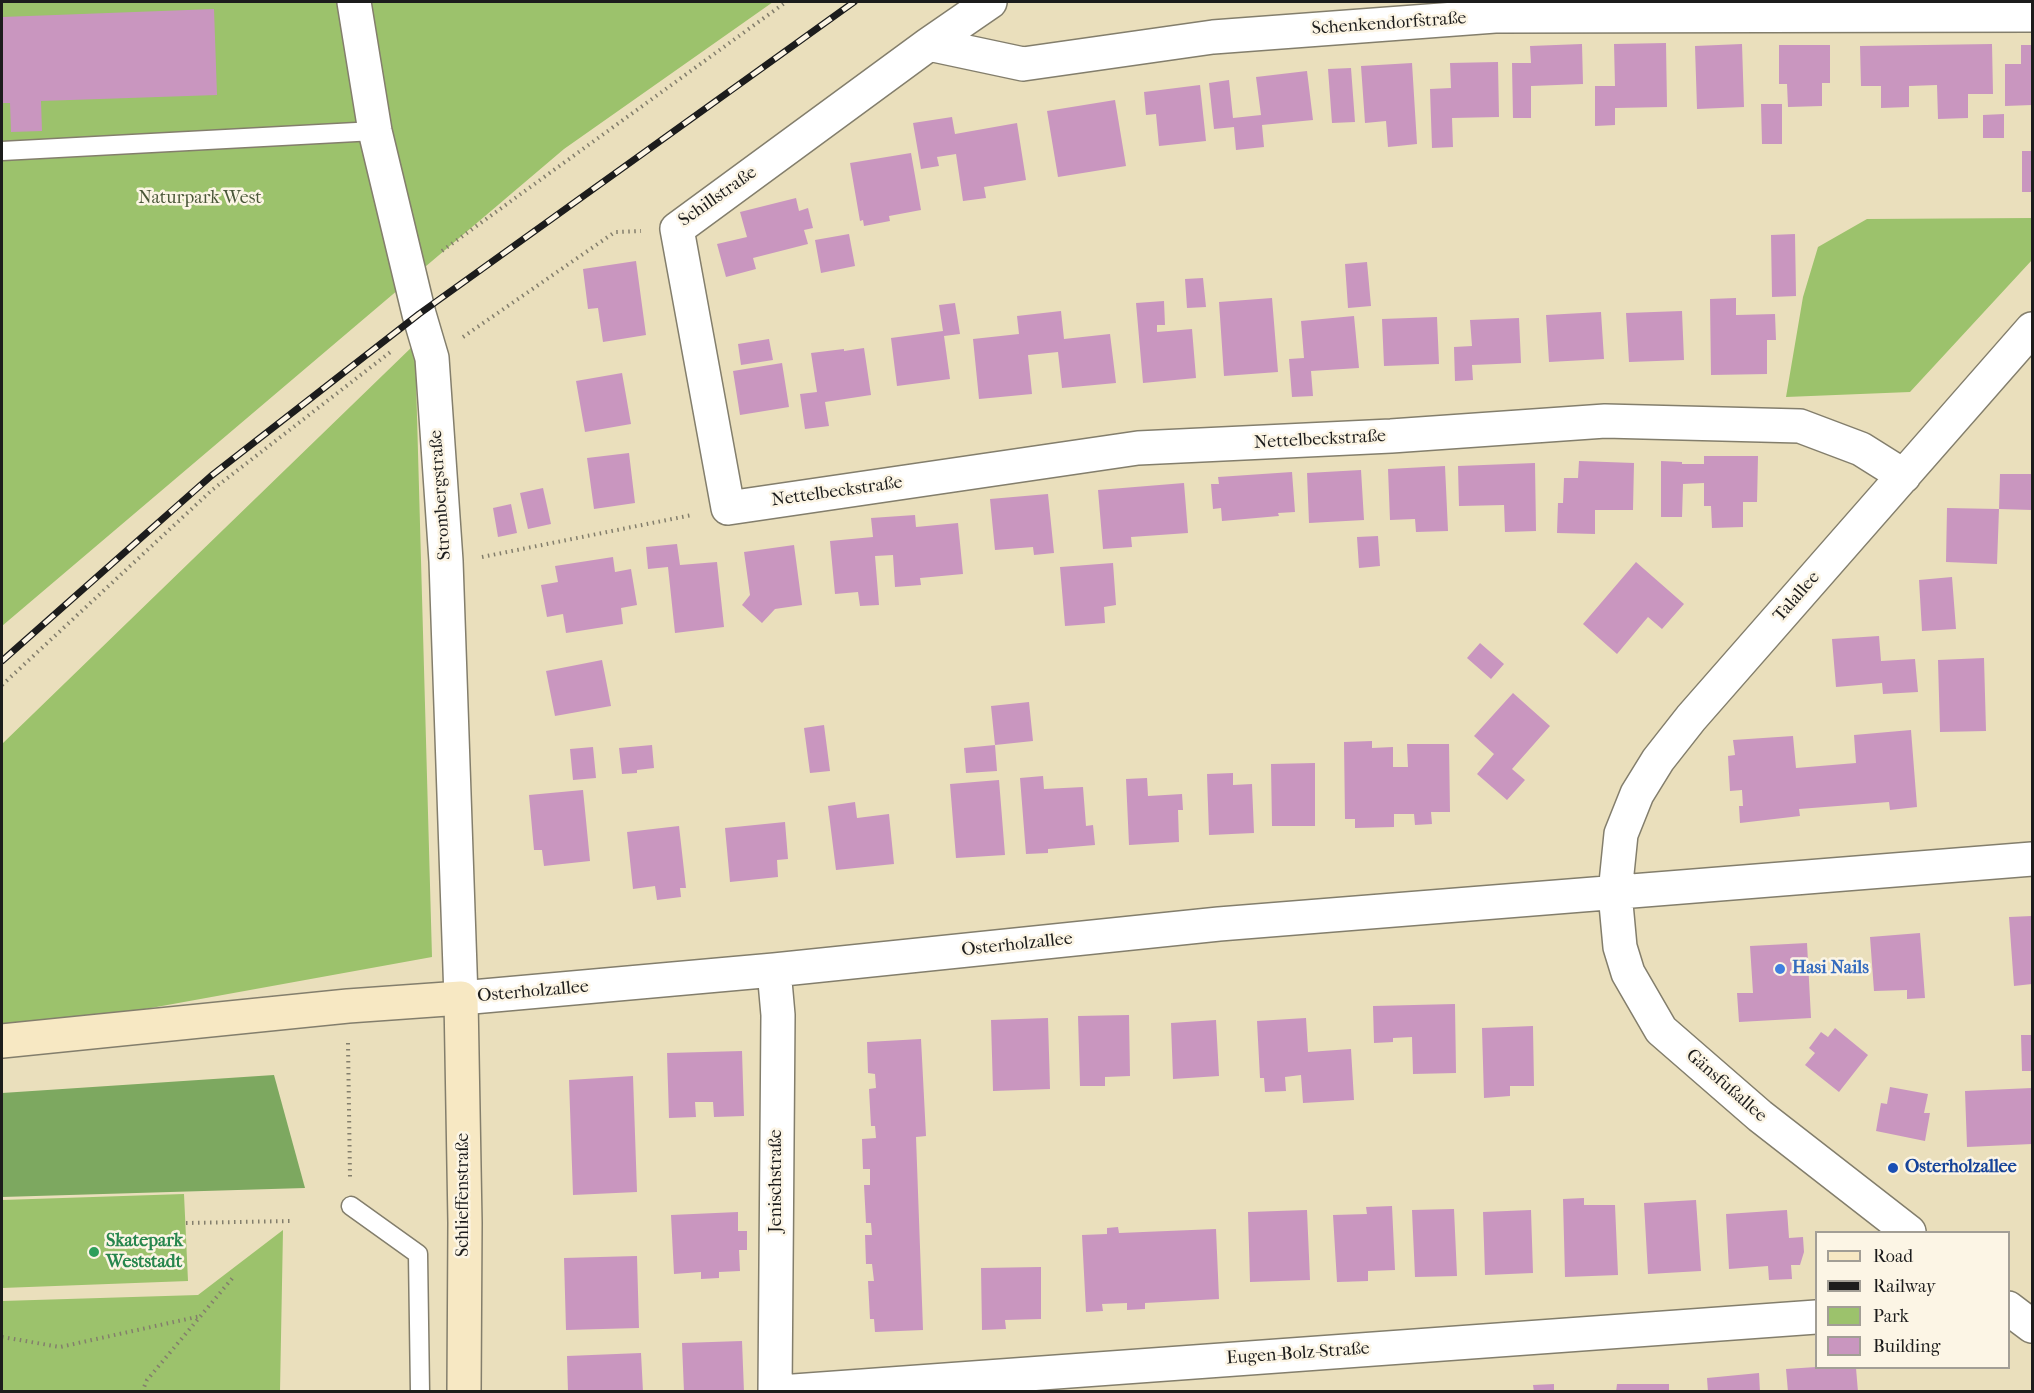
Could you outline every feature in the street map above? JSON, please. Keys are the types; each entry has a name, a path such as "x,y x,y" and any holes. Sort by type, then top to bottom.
{"street":[{"name":"Strombergstraße","path":"354,2 375,131 432,358 446,561 461,998"},
{"name":"Schillstraße","path":"677,229 929,44 990,2"},
{"name":"Schenkendorfstraße","path":"929,44 1023,64 1213,37 1495,16 2032,15"},
{"path":"677,229 728,508"},
{"name":"Talallee","path":"1615,893 1622,834 1637,794 1658,760 1691,718 2032,329"},
{"name":"Nettelbeckstraße","path":"728,508 1138,448 1391,436 1605,421 1800,426 1861,449 1904,476"},
{"name":"Osterholzallee","path":"2,1041 348,1006 774,970 1219,924 2032,859"},
{"name":"Gänsfußallee","path":"1615,893 1620,947 1628,973 1661,1030 1760,1116 1906,1231"},
{"name":"Jenischstraße","path":"774,970 778,1015 778,1392"},
{"name":"Schlieffenstraße","path":"461,998 465,1212 464,1392"},
{"path":"2010,1310 2032,1326"},
{"name":"Eugen-Bolz-Straße","path":"778,1392 1815,1317"}],"lane":[{"path":"2,151 375,131"},
{"path":"351,1206 418,1254 420,1392"}],"path":[{"path":"410,274 786,2"},
{"name":"Schillstraße","path":"432,358 615,232 677,229"},
{"path":"2,685 212,490 423,326"},
{"path":"446,561 491,556 728,508"},
{"path":"348,1006 351,1206"},
{"path":"186,1223 290,1221"},
{"path":"142,1392 147,1380 235,1275"},
{"path":"2,1337 60,1347 201,1316"}],"green space":[{"name":"Naturpark West","path":"2,2 773,2 564,149 2,626"},
{"path":"2032,218 2032,260 1910,392 1786,397 1803,297 1818,247 1867,219"},
{"path":"415,344 432,957 2,1035 2,744"},
{"path":"274,1075 305,1188 2,1197 2,1093"},
{"name":"Skatepark Weststadt","path":"184,1194 188,1281 2,1288 2,1200"},
{"path":"283,1230 280,1391 2,1391 2,1301 198,1295"}],"building":[{"path":"214,9 217,95 41,101 42,131 11,132 10,103 2,103 2,17"},
{"path":"1666,43 1667,107 1615,108 1615,125 1595,126 1595,86 1615,86 1614,44"},
{"path":"1582,44 1583,84 1531,86 1531,118 1513,118 1512,63 1531,63 1530,46"},
{"path":"1742,44 1744,107 1697,109 1695,46"},
{"path":"1992,44 1993,94 1968,94 1968,118 1938,119 1937,85 1909,86 1909,107 1881,108 1881,86 1861,86 1860,46"},
{"path":"1779,45 1830,45 1830,83 1822,83 1822,106 1788,107 1787,84 1779,84"},
{"path":"2021,45 2032,45 2032,105 2005,106 2005,64 2021,64"},
{"path":"1498,62 1499,117 1452,118 1453,147 1432,148 1430,89 1451,88 1450,63"},
{"path":"1412,63 1417,144 1388,147 1386,121 1365,123 1361,66"},
{"path":"1351,68 1355,122 1332,123 1328,69"},
{"path":"1307,71 1313,120 1262,125 1264,147 1236,150 1234,127 1214,129 1209,83 1229,80 1233,118 1261,115 1256,77"},
{"path":"1200,85 1206,141 1159,146 1156,114 1146,115 1144,92"},
{"path":"1115,100 1126,166 1058,177 1047,111"},
{"path":"1761,104 1782,104 1782,144 1762,144"},
{"path":"2004,114 2004,138 1983,138 1983,115"},
{"path":"952,117 955,134 1017,123 1026,180 984,187 986,198 963,201 956,154 937,157 939,166 921,169 913,123"},
{"path":"2022,151 2032,151 2032,192 2022,192"},
{"path":"911,153 921,210 889,216 890,221 864,226 863,220 860,221 850,163"},
{"path":"796,198 799,211 808,208 813,228 804,230 808,244 753,258 756,269 726,277 717,244 747,237 740,212"},
{"path":"849,234 855,266 821,273 815,240"},
{"path":"1795,234 1796,296 1772,297 1771,235"},
{"path":"636,261 646,335 603,342 598,308 588,309 583,269"},
{"path":"1367,262 1371,306 1348,308 1345,264"},
{"path":"1203,278 1206,307 1187,308 1185,279"},
{"path":"1272,298 1278,372 1224,376 1219,302"},
{"path":"1736,298 1736,315 1775,314 1776,340 1767,340 1767,374 1711,375 1710,299"},
{"path":"1164,301 1165,325 1157,325 1157,332 1192,329 1196,378 1143,383 1136,303"},
{"path":"955,303 960,334 944,336 950,379 897,386 891,338 943,331 939,305"},
{"path":"1061,311 1064,339 1110,334 1116,383 1062,388 1058,352 1028,355 1032,394 979,399 973,339 1019,334 1017,316"},
{"path":"1682,311 1684,360 1629,362 1626,313"},
{"path":"1601,312 1604,359 1549,362 1546,315"},
{"path":"1354,316 1359,368 1311,371 1313,396 1292,397 1289,359 1304,358 1301,321"},
{"path":"1437,317 1439,364 1384,366 1382,319"},
{"path":"1519,318 1521,363 1472,365 1473,380 1455,381 1454,347 1472,346 1470,320"},
{"path":"769,339 773,360 741,365 738,344"},
{"path":"864,348 871,395 825,402 829,426 805,429 800,394 817,392 811,353"},
{"path":"782,363 789,407 740,415 733,371"},
{"path":"622,373 631,424 585,432 576,381"},
{"path":"629,453 635,503 594,509 587,458"},
{"path":"1704,456 1758,456 1757,502 1743,502 1743,527 1712,528 1711,506 1704,506 1704,483 1683,484 1682,517 1661,517 1661,461 1704,464"},
{"path":"1579,461 1634,463 1633,510 1595,510 1595,534 1557,533 1558,503 1563,503 1564,478 1578,478"},
{"path":"1535,463 1536,531 1505,532 1504,505 1459,506 1458,466"},
{"path":"1445,466 1448,531 1416,532 1415,519 1390,520 1388,469"},
{"path":"1361,470 1364,520 1309,523 1307,473"},
{"path":"1292,472 1295,512 1278,513 1279,516 1222,521 1221,508 1213,509 1211,484 1219,484 1218,477"},
{"path":"2000,474 2032,474 2032,510 1999,509"},
{"path":"1184,483 1188,533 1131,537 1132,547 1103,549 1098,490"},
{"path":"543,488 551,524 528,529 520,493"},
{"path":"1048,494 1054,553 1034,555 1033,547 995,550 990,499"},
{"path":"511,504 517,533 498,537 493,508"},
{"path":"1947,508 1999,509 1997,564 1946,562"},
{"path":"915,515 916,527 958,523 963,574 920,578 921,585 895,587 893,555 875,556 879,605 860,606 858,592 835,594 830,541 873,537 871,518"},
{"path":"1378,536 1380,566 1359,568 1357,537"},
{"path":"677,544 680,565 717,562 724,627 675,633 668,567 648,569 646,547"},
{"path":"794,545 802,605 775,609 762,623 742,605 750,595 744,552"},
{"path":"613,557 615,572 631,569 637,605 621,608 623,624 566,633 563,614 547,617 541,585 558,582 555,566"},
{"path":"1636,562 1684,604 1662,629 1648,617 1617,654 1583,624"},
{"path":"1113,563 1116,605 1104,607 1105,623 1065,626 1060,567"},
{"path":"1952,577 1956,629 1922,631 1919,580"},
{"path":"1879,636 1881,661 1915,659 1918,692 1883,694 1882,683 1836,687 1832,639"},
{"path":"1480,643 1504,664 1491,679 1467,658"},
{"path":"1984,658 1986,731 1940,732 1938,660"},
{"path":"602,660 611,706 555,716 546,671"},
{"path":"1513,693 1550,726 1512,769 1525,780 1507,800 1477,774 1494,754 1474,736"},
{"path":"1029,702 1033,741 995,745 991,706"},
{"path":"824,725 830,771 810,773 804,728"},
{"path":"1911,730 1917,807 1890,810 1889,802 1799,809 1800,816 1740,823 1739,806 1743,806 1742,790 1730,791 1728,756 1735,755 1733,740 1793,736 1796,768 1856,763 1854,735"},
{"path":"1372,741 1372,748 1393,747 1393,767 1408,767 1407,744 1449,744 1450,812 1431,812 1432,824 1415,825 1414,814 1394,814 1394,827 1355,828 1355,819 1345,819 1344,742"},
{"path":"652,745 654,768 622,774 619,748"},
{"path":"995,745 997,771 966,773 964,748"},
{"path":"593,747 596,778 573,780 570,749"},
{"path":"1315,763 1315,826 1272,826 1271,764"},
{"path":"1233,773 1233,785 1252,784 1254,833 1209,835 1207,774"},
{"path":"1043,776 1044,789 1083,787 1086,826 1093,825 1095,845 1048,849 1048,853 1026,854 1020,778"},
{"path":"1147,778 1148,796 1182,794 1183,810 1178,810 1179,842 1129,845 1126,779"},
{"path":"999,780 1005,855 956,858 950,784"},
{"path":"583,790 590,861 544,866 542,850 534,850 529,795"},
{"path":"855,802 857,818 889,814 894,864 836,870 828,806"},
{"path":"785,822 788,859 777,860 778,877 730,882 725,828"},
{"path":"679,826 686,888 680,888 681,897 657,900 655,886 633,889 627,832"},
{"path":"2032,916 2032,984 2014,986 2009,917"},
{"path":"1920,933 1925,998 1907,999 1907,990 1874,991 1870,937"},
{"name":"Hasi Nails","path":"1807,943 1811,1018 1739,1022 1737,993 1753,993 1750,946"},
{"path":"1455,1004 1456,1073 1413,1074 1412,1037 1393,1038 1393,1042 1374,1043 1373,1006"},
{"path":"1129,1015 1130,1076 1105,1077 1105,1086 1080,1086 1078,1016"},
{"path":"1048,1018 1050,1089 993,1091 991,1020"},
{"path":"1306,1018 1308,1052 1351,1049 1354,1100 1303,1103 1301,1075 1285,1077 1286,1091 1265,1092 1264,1078 1260,1078 1257,1021"},
{"path":"1216,1020 1219,1076 1173,1079 1171,1023"},
{"path":"1533,1026 1534,1086 1510,1086 1510,1096 1484,1098 1482,1028"},
{"path":"1835,1028 1868,1055 1839,1092 1805,1065 1815,1053 1809,1048 1821,1032 1828,1037"},
{"path":"2021,1035 2032,1035 2032,1071 2022,1071"},
{"path":"921,1039 926,1136 916,1137 923,1330 875,1332 874,1319 870,1319 868,1281 874,1281 872,1264 866,1264 865,1235 872,1235 871,1223 866,1223 864,1185 870,1185 870,1169 863,1169 862,1139 876,1138 875,1126 871,1126 869,1089 876,1088 875,1074 868,1073 867,1042"},
{"path":"742,1051 744,1116 714,1117 713,1102 695,1102 696,1117 669,1118 667,1053"},
{"path":"633,1076 637,1192 573,1195 569,1080"},
{"path":"1890,1087 1928,1094 1924,1113 1930,1113 1925,1141 1876,1131 1881,1103 1887,1104"},
{"path":"2032,1088 2032,1144 1967,1147 1965,1091"},
{"path":"1584,1198 1584,1205 1615,1205 1618,1275 1565,1277 1563,1199"},
{"path":"1696,1200 1701,1271 1648,1274 1644,1203"},
{"path":"1392,1206 1395,1270 1368,1271 1368,1281 1337,1282 1333,1215 1367,1214 1366,1207"},
{"path":"1454,1209 1457,1276 1415,1277 1412,1210"},
{"path":"1307,1210 1310,1280 1250,1282 1248,1212"},
{"path":"1531,1210 1533,1273 1485,1275 1483,1212"},
{"path":"1787,1210 1789,1238 1803,1237 1804,1252 1800,1265 1791,1265 1792,1279 1769,1280 1768,1266 1729,1269 1726,1214"},
{"path":"738,1212 738,1231 747,1231 747,1250 739,1250 740,1271 719,1272 719,1278 701,1279 701,1272 674,1274 671,1215"},
{"path":"1118,1227 1119,1233 1216,1229 1219,1299 1145,1303 1145,1309 1127,1310 1127,1303 1102,1304 1103,1311 1086,1312 1082,1235 1107,1234 1107,1228"},
{"path":"637,1256 639,1328 566,1330 564,1258"},
{"path":"1041,1267 1041,1319 1005,1320 1006,1329 982,1330 981,1268"},
{"path":"742,1341 744,1392 684,1392 682,1343"},
{"path":"641,1353 643,1392 568,1392 567,1356"},
{"path":"1815,1367 1815,1369 1856,1369 1858,1392 1788,1392 1786,1369"},
{"path":"1759,1373 1760,1392 1708,1392 1707,1378"},
{"path":"1554,1384 1554,1392 1534,1392 1533,1385"},
{"path":"1617,1384 1669,1384 1669,1392 1616,1392"}],"railway":[{"path":"2,661 211,476 419,314 854,2"}],"place":[{"name":"Hasi Nails","path":"1780,969"},
{"name":"Osterholzallee","path":"1893,1168"},
{"name":"Skatepark Weststadt","path":"94,1252"}]}
